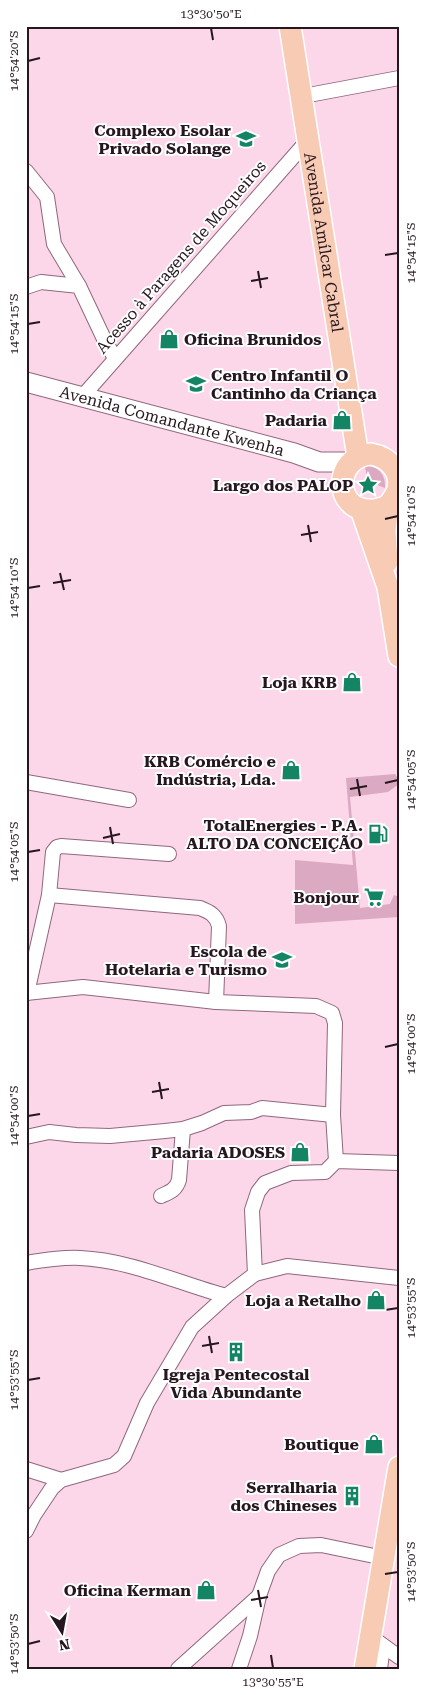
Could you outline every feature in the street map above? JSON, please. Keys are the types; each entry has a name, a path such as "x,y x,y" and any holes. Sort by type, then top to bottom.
{"main road":[{"name":"Avenida Amílcar Cabral","path":"290,26 360,458"},
{"name":"Avenida Amílcar Cabral","path":"304,26 360,458"},
{"name":"Avenida Comandante Kwenha","path":"26,382 294,453 319,462"},
{"path":"319,462 380,456 388,460 394,467 398,484 393,515 388,588"},
{"path":"343,490 344,472 360,458"},
{"path":"319,462 334,476 352,504 361,509 393,515"},
{"path":"361,509 388,588 399,656"},
{"path":"365,1669 377,1641 384,1558 399,1467"}],"street":[{"path":"314,94 399,78"},
{"name":"Acesso à Paragens de Moqueiros","path":"82,397 308,140"},
{"path":"26,171 47,197 54,244 79,286 115,358"},
{"path":"26,287 41,282 79,286"},
{"path":"26,782 129,800"},
{"path":"169,854 57,847 54,852 50,895 27,993 83,987 216,1002 316,1006 332,1013 335,1023 333,1115 336,1161 326,1172 291,1173 265,1183 258,1192 252,1210 255,1274"},
{"path":"50,895 200,908 208,911 216,917 219,926 216,1002"},
{"path":"26,1137 49,1132 110,1136 183,1129 224,1113 250,1112 262,1108 333,1115"},
{"path":"161,1196 172,1191 177,1186 179,1180 183,1129"},
{"path":"336,1161 399,1163"},
{"path":"26,1263 50,1259 80,1258 114,1262 226,1296"},
{"path":"26,1531 52,1488 61,1480 114,1465 124,1456 147,1403 192,1327 226,1296 255,1274 287,1266 399,1278"},
{"path":"26,1469 61,1480"},
{"path":"239,1669 250,1636 258,1596 268,1571 279,1555 299,1546 322,1545 384,1558"},
{"path":"178,1669 258,1596"},
{"path":"377,1641 399,1657"},
{"path":"377,1641 380,1669"}],"shaded area":[{"path":"365,466 374,467 383,475 385,488 367,479"},
{"path":"395,774 399,784 388,792 350,797 360,908 390,904 394,895 399,897 399,917 295,924 295,860 353,865 346,778"}],"place":[{"name":"Complexo Esolar Privado Solange","path":"246,139"},
{"name":"Oficina Brunidos","path":"169,339"},
{"name":"Centro Infantil O Cantinho da Criança","path":"196,384"},
{"name":"Padaria","path":"342,420"},
{"name":"Largo dos PALOP","path":"368,485"},
{"name":"Loja KRB","path":"352,682"},
{"name":"KRB Comércio e Indústria, Lda.","path":"291,770"},
{"name":"TotalEnergies - P.A. ALTO DA CONCEIÇÃO","path":"378,834"},
{"name":"Bonjour","path":"374,897"},
{"name":"Escola de Hotelaria e Turismo","path":"282,960"},
{"name":"Padaria ADOSES","path":"300,1152"},
{"name":"Loja a Retalho","path":"376,1300"},
{"name":"Igreja Pentecostal Vida Abundante","path":"236,1352"},
{"name":"Boutique","path":"374,1444"},
{"name":"Serralharia dos Chineses","path":"352,1496"},
{"name":"Oficina Kerman","path":"206,1590"}]}
